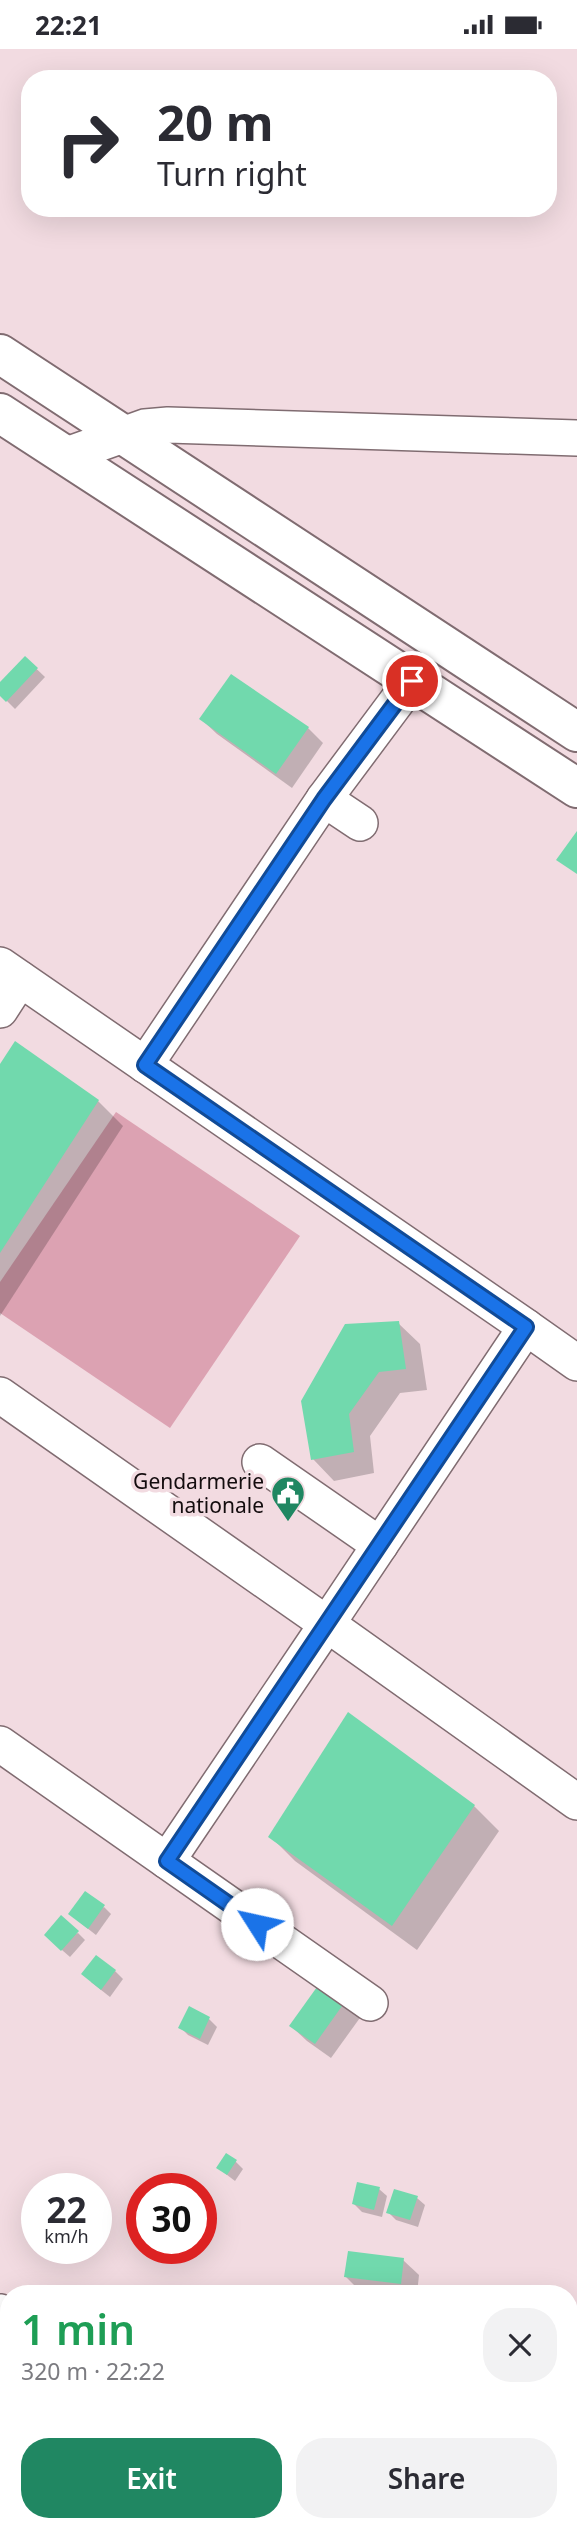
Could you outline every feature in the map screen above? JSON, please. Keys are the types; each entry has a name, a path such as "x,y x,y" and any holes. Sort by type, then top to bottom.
{"main road":[{"path":"0,354 577,732"},
{"path":"0,413 577,788"}],"street":[{"path":"67,456 145,427 168,425 577,438"},
{"path":"145,1065 324,799 412,681"},
{"path":"324,799 360,823"},
{"path":"0,1010 10,972 577,1363"},
{"path":"167,1861 526,1327"},
{"path":"0,1395 577,1803"},
{"path":"260,1462 380,1545"},
{"path":"0,1744 370,2003"}],"shaded area":[{"path":"116,1112 300,1236 170,1428 0,1313 0,1282"}],"building":[{"path":"25,656 38,668 6,702 0,696 0,682"},
{"path":"231,674 309,727 276,774 199,719"},
{"path":"577,831 577,874 556,860"},
{"path":"15,1041 99,1100 0,1253 0,1064"},
{"path":"399,1321 406,1369 379,1372 349,1414 354,1452 311,1460 301,1401 345,1324"},
{"path":"348,1712 475,1805 392,1926 268,1837"},
{"path":"85,1891 105,1905 88,1929 68,1914"},
{"path":"61,1915 79,1931 61,1951 44,1935"},
{"path":"96,1955 116,1970 101,1990 81,1974"},
{"path":"322,1980 347,1999 315,2044 289,2026"},
{"path":"189,2006 210,2017 200,2039 178,2028"},
{"path":"226,2153 237,2160 227,2175 216,2168"},
{"path":"357,2182 380,2187 374,2210 352,2204"},
{"path":"394,2189 418,2196 410,2220 386,2213"},
{"path":"348,2251 404,2258 401,2284 344,2277"}],"place":[{"name":"Gendarmerie nationale","path":"288,1523"}],"route":[{"path":"257,1924 167,1861 526,1327 145,1065 324,799 412,681"}]}
